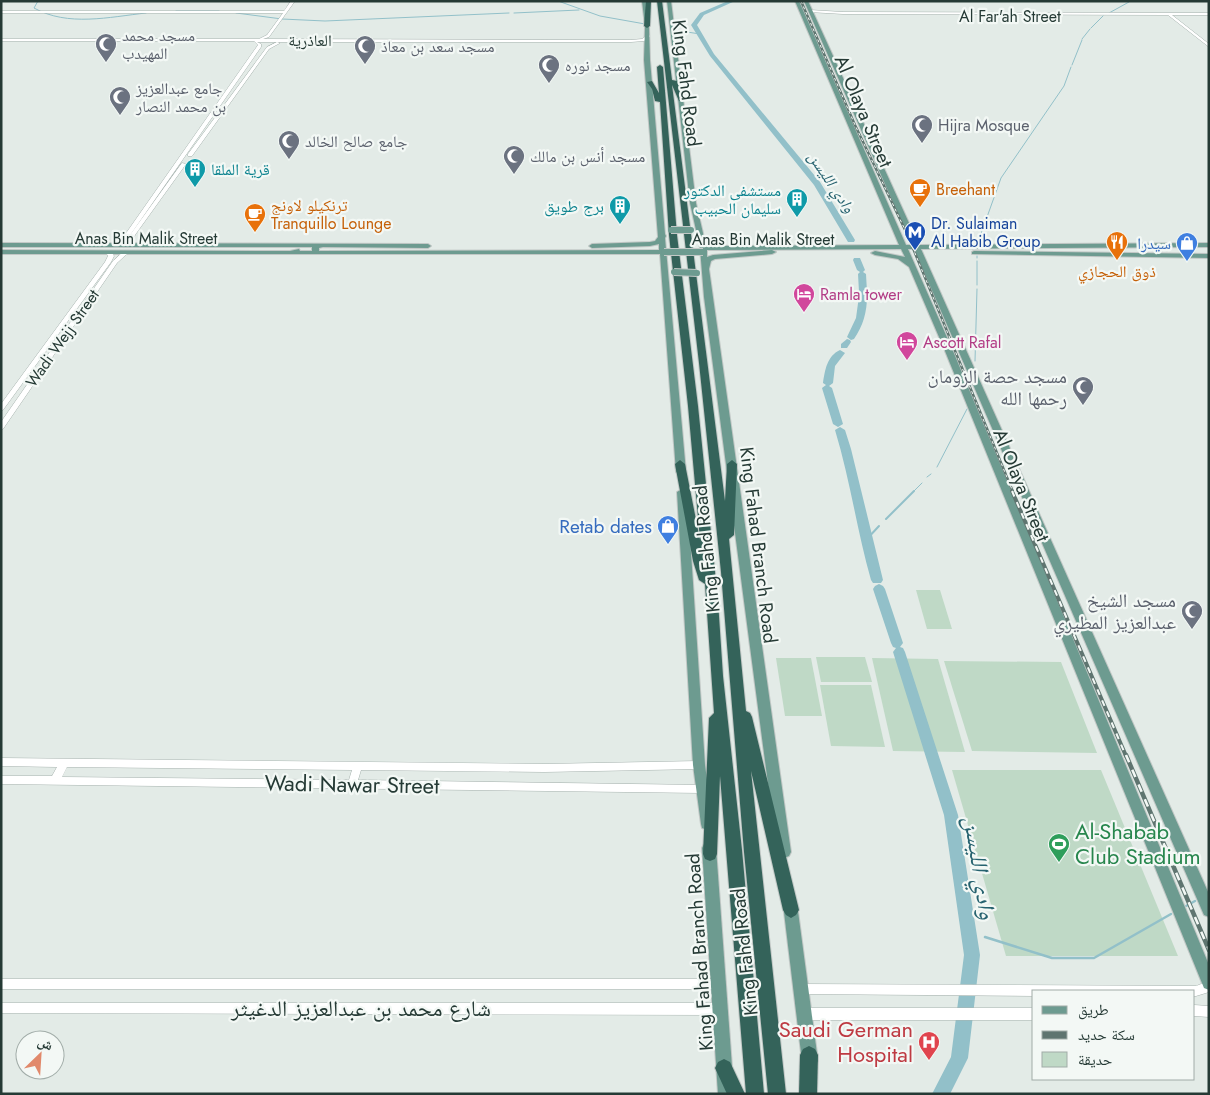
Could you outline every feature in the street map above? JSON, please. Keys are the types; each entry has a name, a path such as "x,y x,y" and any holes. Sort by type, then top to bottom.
{"highway":[{"path":"648,26 651,1"},
{"name":"King Fahd Road","path":"651,1 664,114 673,242 693,406 712,601 717,676 735,850 755,1094"},
{"name":"King Fahd Road","path":"659,1 704,363 777,1094"},
{"path":"664,39 669,16"},
{"path":"667,65 681,100"},
{"path":"650,82 655,89 661,111 664,114"},
{"path":"680,464 699,561 712,601"},
{"path":"726,572 732,464"},
{"path":"710,854 717,676"},
{"path":"735,678 791,910"},
{"path":"808,1094 809,1055"},
{"path":"724,1068 736,1094"}],"main road":[{"name":"King Fahad Branch Road","path":"644,1 648,26 647,46 664,250 668,273 699,765 710,854 726,1094"},
{"name":"King Fahad Branch Road","path":"668,1 669,16 672,22 695,229 701,236 703,250 703,274 732,464 814,1094"},
{"name":"Al Olaya Street","path":"797,1 897,236 905,250 949,351 1209,984"},
{"name":"Al Olaya Street","path":"806,1 816,14 917,250 1209,910"},
{"path":"662,226 671,230 695,229"},
{"path":"592,249 650,244 657,242 663,236"},
{"path":"701,236 708,242 771,250"},
{"path":"876,250 894,243 897,240 897,236"},
{"path":"911,236 921,244 941,246 1209,247"},
{"name":"Anas Bin Malik Street","path":"1,244 290,249 317,253 592,249"},
{"path":"317,253 315,251 316,247 322,245"},
{"name":"Anas Bin Malik Street","path":"1,252 290,249 322,245 664,250 917,250 1130,256 1209,255"},
{"path":"917,250 941,246"},
{"path":"1118,246 1178,248 1187,252 1184,254 1130,256"},
{"path":"1209,247 1202,250 1209,255"},
{"path":"592,249 652,256 658,258 668,273 703,274 708,260 713,257 771,250"},
{"path":"876,250 900,257 911,266"}],"street":[{"path":"268,36 280,20 282,13 293,1"},
{"path":"275,36 299,1"},
{"path":"1,13 282,13"},
{"name":"Al Far'ah Street","path":"816,14 1209,15"},
{"path":"1174,16 1182,19 1207,43"},
{"path":"1174,16 1207,43"},
{"path":"280,20 286,20"},
{"path":"115,245 131,234 154,206 268,48 280,41 275,36 268,36 257,41 260,45 259,47 148,206 131,234 130,240 132,245"},
{"name":"العاذرية","path":"1,41 631,42 643,40 648,36"},
{"name":"العاذرية","path":"631,42 647,46"},
{"path":"259,47 268,48"},
{"path":"232,87 238,88"},
{"path":"148,206 154,206"},
{"path":"108,252 111,256 111,262"},
{"name":"Wadi Wejj Street","path":"1,408 111,262 126,252"},
{"name":"Wadi Wejj Street","path":"1,427 111,262"},
{"name":"Wadi Nawar Street","path":"1,762 544,768 699,765"},
{"path":"55,780 64,763"},
{"path":"353,784 357,766"},
{"name":"Wadi Nawar Street","path":"1,780 702,789"},
{"name":"شارع محمد بن عبدالعزيز الدغيثر","path":"1,984 719,984"},
{"path":"1195,991 1209,984"},
{"path":"801,989 1032,990"},
{"name":"شارع محمد بن عبدالعزيز الدغيثر","path":"1,1008 721,1009"},
{"path":"1195,1010 1209,1012"},
{"path":"804,1014 1032,1014"}],"green space":[{"path":"916,590 940,590 952,629 927,629"},
{"path":"816,657 865,657 872,682 821,682"},
{"path":"776,658 811,658 822,716 785,716"},
{"path":"872,658 938,659 965,752 893,751"},
{"path":"944,661 1061,662 1097,753 972,751"},
{"path":"820,685 871,685 885,747 831,746"},
{"name":"Al-Shabab Club Stadium","path":"952,770 1101,770 1178,956 1006,956"}],"waterway":[{"path":"38,1 34,8 47,14 75,19 146,13"},
{"path":"558,1 600,16 645,24"},
{"name":"وادي الليسن","path":"733,1 702,14 694,25 712,55 748,99"},
{"path":"1109,13 1129,2"},
{"path":"514,13 579,10"},
{"path":"176,11 219,11"},
{"path":"236,13 282,19 325,21 509,13"},
{"path":"1091,28 1103,16"},
{"path":"1082,39 1090,29"},
{"path":"674,30 700,34"},
{"path":"1072,65 1082,40"},
{"path":"977,245 1001,178 1064,86 1071,67"},
{"name":"وادي الليسن","path":"750,101 782,141"},
{"name":"وادي الليسن","path":"784,143 817,184 851,240"},
{"name":"وادي الليسن","path":"857,260 861,270"},
{"path":"977,261 977,285"},
{"name":"وادي الليسن","path":"862,274 863,292"},
{"path":"975,361 977,289"},
{"name":"وادي الليسن","path":"851,337 860,318 863,296"},
{"name":"وادي الليسن","path":"844,346 847,342"},
{"name":"وادي الليسن","path":"828,383 830,366 840,353"},
{"path":"970,391 971,383"},
{"name":"وادي الليسن","path":"827,388 838,424"},
{"path":"937,467 967,409"},
{"name":"وادي الليسن","path":"840,430 851,467 877,580"},
{"path":"927,477 931,474"},
{"path":"886,519 922,483"},
{"path":"866,540 879,526"},
{"name":"وادي الليسن","path":"879,589 897,643"},
{"name":"وادي الليسن","path":"899,652 951,815 972,955 959,1058 941,1094"},
{"path":"1186,906 1195,901"},
{"path":"985,937 1052,958 1094,958 1171,914"}],"railway":[{"path":"801,1 855,125 908,236 1013,492"},
{"path":"1012,491 1126,756"},
{"path":"1126,755 1209,950"}],"place":[{"name":"مسجد محمد المهيدب","path":"106,63"},
{"name":"مسجد سعد بن معاذ","path":"365,65"},
{"name":"مسجد نوره","path":"549,84"},
{"name":"جامع عبدالعزيز بن محمد النصار","path":"120,116"},
{"name":"Hijra Mosque","path":"922,144"},
{"name":"جامع صالح الخالد","path":"289,160"},
{"name":"مسجد أنس بن مالك","path":"514,175"},
{"name":"قرية الملقا","path":"195,188"},
{"name":"Breehant","path":"920,208"},
{"name":"مستشفى الدكتور سليمان الحبيب","path":"797,218"},
{"name":"برج طويق","path":"620,225"},
{"name":"ترنكيلو لاونج Tranquillo Lounge","path":"255,233"},
{"name":"Dr. Sulaiman Al Habib Group","path":"915,251"},
{"name":"ذوق الحجازي","path":"1117,261"},
{"name":"سيدرا","path":"1187,262"},
{"name":"Ramla tower","path":"804,313"},
{"name":"Ascott Rafal","path":"907,361"},
{"name":"مسجد حصة الزومان رحمها الله","path":"1083,406"},
{"name":"Retab dates","path":"668,545"},
{"name":"مسجد الشيخ عبدالعزيز المطيري","path":"1192,630"},
{"name":"Al-Shabab Club Stadium","path":"1059,863"},
{"name":"Saudi German Hospital","path":"929,1061"}]}
